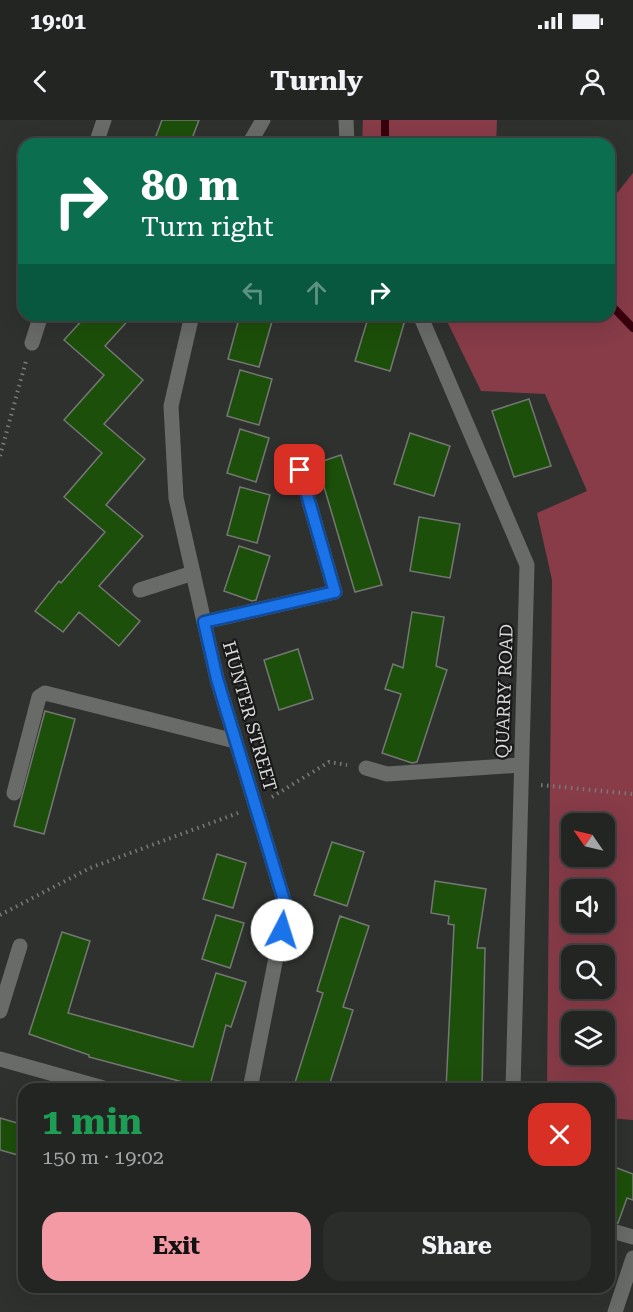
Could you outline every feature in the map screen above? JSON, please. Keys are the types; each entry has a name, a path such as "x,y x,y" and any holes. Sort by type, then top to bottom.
{"street":[{"path":"98,138 104,120"},
{"path":"252,138 263,120"},
{"path":"346,120 347,138"},
{"path":"32,343 39,321"},
{"name":"HUNTER STREET","path":"191,321 171,406 176,498 217,679 286,907 251,1083"},
{"name":"QUARRY ROAD","path":"423,321 527,565 513,1083"},
{"path":"204,622 335,592 300,470"},
{"path":"140,590 193,573"},
{"path":"14,793 39,697 45,693 235,741"},
{"path":"366,768 387,774 521,765"},
{"path":"0,1011 20,946"},
{"path":"0,1059 86,1083"},
{"path":"615,1232 633,1237"},
{"path":"615,1312 633,1258"}],"path":[{"path":"0,456 32,343"},
{"path":"0,915 90,868 256,807 329,762 366,768"},
{"path":"521,783 633,794"}],"shaded area":[{"path":"363,120 497,120 496,138 362,138"},
{"path":"633,173 633,1120 615,1118 615,1083 547,1083 552,580 537,513 587,491 545,394 481,391 447,321 615,321 615,196"}],"building":[{"path":"162,120 199,120 192,138 155,138"},
{"path":"81,321 128,321 105,346 143,380 104,424 145,459 106,505 143,536 99,586 140,621 119,646 79,612 63,632 35,611 59,581 61,583 105,532 64,497 102,453 64,420 104,375 64,340"},
{"path":"238,321 272,321 259,367 228,359"},
{"path":"367,321 405,321 390,371 355,361"},
{"path":"240,370 272,379 259,425 227,416"},
{"path":"529,399 551,466 514,477 492,411"},
{"path":"240,429 269,438 256,482 227,473"},
{"path":"410,433 450,446 434,496 394,484"},
{"path":"341,455 382,585 355,592 317,463"},
{"path":"240,487 270,495 257,543 227,535"},
{"path":"419,517 460,524 450,578 410,571"},
{"path":"239,546 270,556 256,600 252,601 224,591"},
{"path":"412,612 444,617 436,666 447,670 417,762 412,763 382,753 401,694 385,689 393,664 403,668"},
{"path":"298,649 313,699 279,710 264,660"},
{"path":"45,711 75,719 44,834 14,826"},
{"path":"332,842 364,852 347,906 314,895"},
{"path":"217,854 246,863 233,908 203,899"},
{"path":"435,881 486,889 477,948 485,948 482,1083 446,1083 454,925 448,924 449,916 431,913"},
{"path":"216,915 244,923 230,968 202,959"},
{"path":"340,916 369,926 343,1007 353,1010 330,1083 295,1083 323,993 317,991"},
{"path":"62,932 90,941 68,1013 193,1047 216,973 246,982 231,1027 226,1025 211,1083 186,1083 89,1057 89,1055 29,1034"},
{"path":"0,1118 18,1123 18,1155 0,1150"},
{"path":"615,1167 633,1174 633,1200 627,1198 618,1223 615,1222"}],"waterway":[{"path":"385,120 385,138"},
{"path":"615,309 633,328"}],"route":[{"path":"282,930 286,907 217,679 204,622 335,592 300,470"}]}
